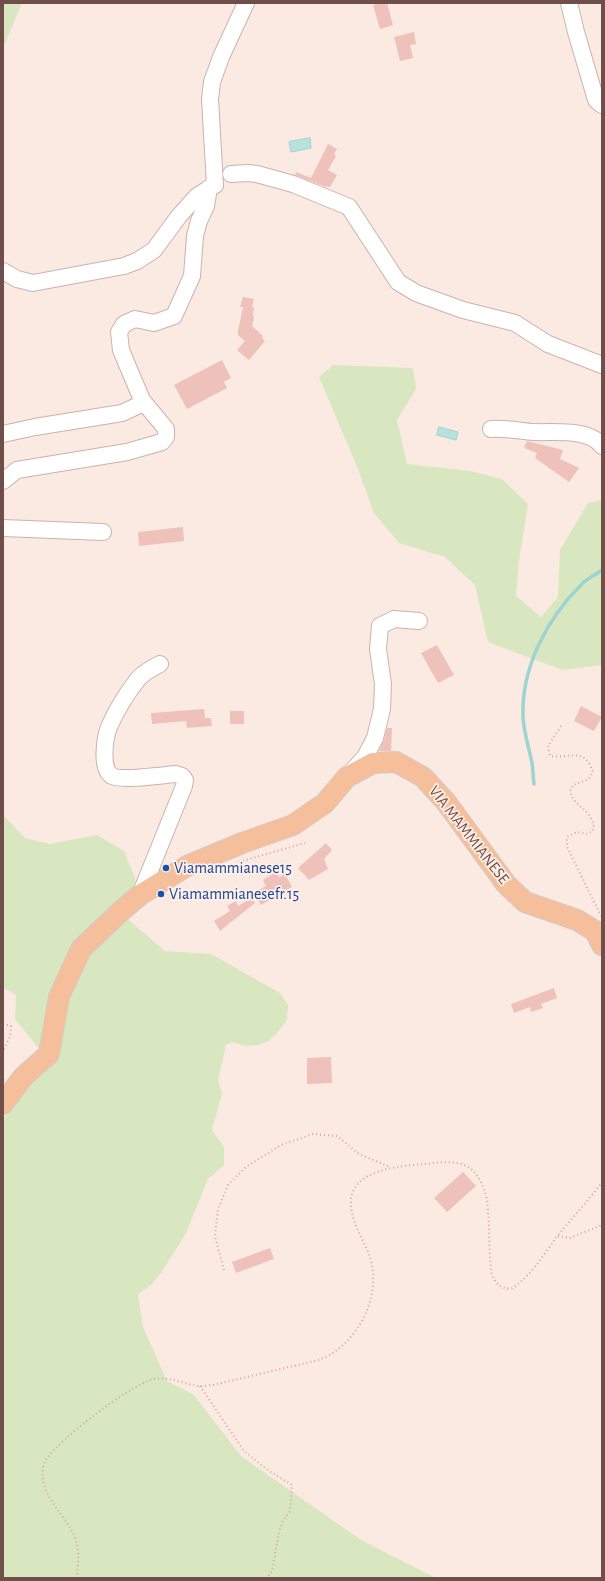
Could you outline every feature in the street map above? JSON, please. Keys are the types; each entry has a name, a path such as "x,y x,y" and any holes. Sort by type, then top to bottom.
{"main road":[{"name":"VIA MAMMIANESE","path":"3,1104 23,1077 49,1054 59,997 81,949 140,895 187,866 242,843 293,825 324,803 348,777 373,763 396,762 423,777 446,802 506,884 525,902 577,920 594,931 602,945"}],"street":[{"path":"3,481 17,470 127,452 162,442 166,437 166,430 142,400 134,376 121,350 119,332 124,324 135,319 154,323 174,316 192,276 195,236 212,186 210,99 212,82 221,57 246,3"},
{"path":"569,3 596,100 602,105"},
{"path":"3,271 17,279 33,283 124,266 137,261 154,250 179,216 197,196 237,170 293,184 349,207 398,282 416,293 463,310 515,323 548,344 602,365"},
{"path":"3,434 122,413 139,405 142,400"},
{"path":"491,429 505,428 534,432 578,434 589,436 602,446"},
{"path":"3,528 103,532"},
{"path":"348,777 365,757 375,738 382,709 383,684 378,649 380,626 394,619 419,621"},
{"path":"140,895 184,786 185,780 182,776 176,774 122,778 112,776 107,770 104,762 109,728 126,696 139,678 149,669 160,664"}],"path":[{"path":"561,726 548,746 550,756 561,758 573,755 582,757 590,762 593,772 589,780 573,785 570,791 571,798 588,813 594,821 594,829 588,834 577,832 567,837 567,847 602,918"},
{"path":"239,862 305,843"},
{"path":"3,1024 10,1026 10,1037 3,1051"},
{"path":"224,1270 215,1236 218,1209 228,1185 246,1167 280,1145 313,1134 337,1136 358,1154 391,1167"},
{"path":"77,1578 78,1545 50,1497 44,1482 42,1471 45,1461 56,1447 70,1434 107,1406 146,1382 154,1379 168,1379 200,1386 214,1385 319,1360 331,1356 344,1345 355,1331 367,1311 374,1291 372,1265 366,1244 356,1225 351,1204 352,1195 358,1184 366,1177 391,1167 444,1162 458,1163 469,1166 479,1176 487,1201 491,1272 494,1280 499,1286 511,1289 518,1284 543,1257 602,1182"},
{"path":"558,1236 570,1238 602,1225"},
{"path":"200,1386 244,1451 269,1471 292,1485 290,1511 279,1532 272,1571 267,1578"}],"green space":[{"path":"3,3 22,3 3,48"},
{"path":"333,365 413,368 416,389 397,420 407,464 470,471 502,479 528,504 519,561 516,596 541,617 558,597 560,550 588,503 602,500 602,665 562,670 488,642 475,585 445,557 399,543 374,513 356,464 319,377"},
{"path":"3,815 25,838 50,844 97,835 124,851 135,878 136,892 73,951 41,1051 15,1019 16,995 3,988"},
{"path":"124,916 165,951 211,954 280,993 288,1005 287,1020 278,1032 268,1041 258,1045 245,1046 232,1042 226,1045 218,1080 222,1094 212,1130 224,1147 224,1165 208,1179 186,1233 163,1270 152,1284 138,1294 143,1327 167,1381 193,1394 241,1456 361,1540 436,1578 3,1578 3,1121 13,1100 45,1071 69,988 89,952"}],"water":[{"path":"310,138 311,148 291,152 289,142"},
{"path":"439,427 458,432 456,440 437,435"}],"building":[{"path":"387,3 393,25 380,29 373,5"},
{"path":"414,32 416,44 410,45 413,58 400,61 394,37"},
{"path":"328,144 337,149 334,154 336,156 328,170 337,175 330,187 326,187 295,175 296,172 311,178"},
{"path":"243,297 254,299 252,307 254,308 254,318 252,326 263,336 262,338 265,341 249,360 237,350 245,341 238,335 243,307 240,307"},
{"path":"222,360 231,378 224,382 227,388 187,409 174,385"},
{"path":"527,441 563,450 560,459 579,468 569,482 535,458 537,453 524,448"},
{"path":"183,527 184,541 139,546 138,532"},
{"path":"437,645 454,675 438,683 421,653"},
{"path":"581,706 602,717 594,731 574,721"},
{"path":"204,709 205,718 211,718 212,726 187,728 186,721 152,724 151,713"},
{"path":"230,711 244,711 244,724 230,724"},
{"path":"387,728 392,728 391,751 379,751 384,740"},
{"path":"326,843 332,850 324,859 328,869 309,880 298,868"},
{"path":"276,872 279,877 285,874 292,887 261,905 254,893 266,886 263,880"},
{"path":"252,898 255,903 220,931 214,921 230,911 227,906 236,901 238,906"},
{"path":"554,988 557,998 541,1004 543,1008 531,1012 530,1007 514,1013 511,1004"},
{"path":"331,1057 332,1083 307,1084 307,1058"},
{"path":"463,1172 476,1186 447,1212 434,1198"},
{"path":"270,1248 274,1259 236,1273 232,1262"}],"waterway":[{"path":"534,784 532,763 525,735 523,717 526,680 539,645 547,628 558,612 569,597 582,584 602,570"}],"place":[{"name":"Viamammianese15","path":"166,868"},
{"name":"Viamammianesefr.15","path":"161,894"}]}
